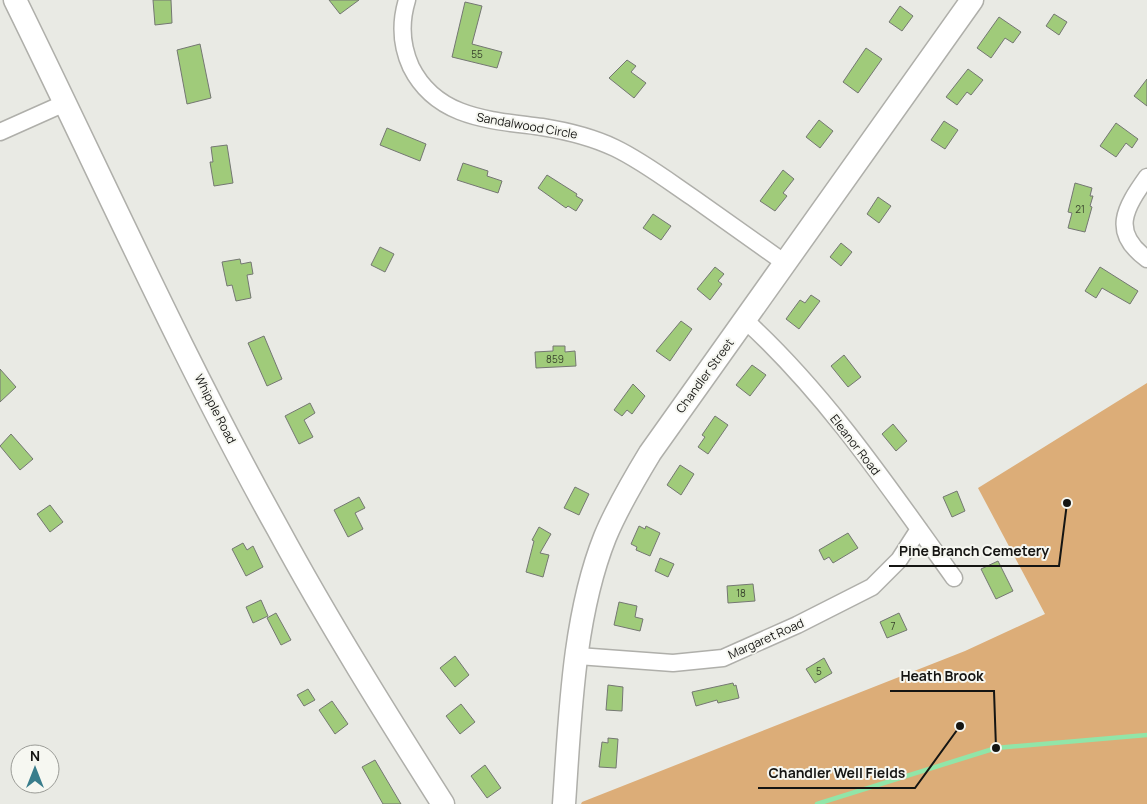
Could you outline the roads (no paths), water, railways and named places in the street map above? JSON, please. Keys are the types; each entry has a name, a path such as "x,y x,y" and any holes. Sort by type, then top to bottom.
{"main road":[{"name":"Whipple Road","path":"15,0 136,253 277,529 380,705 443,804"},
{"name":"Chandler Street","path":"564,804 582,620 605,538 625,495 650,453 746,321 785,263 972,0"}],"street":[{"name":"Sandalwood Circle","path":"407,0 402,28 406,53 414,71 426,88 445,105 454,111 484,120 575,134 615,148 650,167 785,263"},
{"path":"0,132 65,103"},
{"path":"1147,177 1129,206 1124,224 1127,240 1147,259"},
{"name":"Eleanor Road","path":"746,321 797,371 919,529 954,578"},
{"name":"Margaret Road","path":"578,656 673,663 723,658 797,625 872,587 898,560 919,529"}],"waterway":[{"path":"817,804 996,748 1147,735"}],"place":[{"name":"Pine Branch Cemetery","path":"1067,503"},
{"name":"Chandler Well Fields","path":"960,726"},
{"name":"Heath Brook","path":"996,748"}]}
